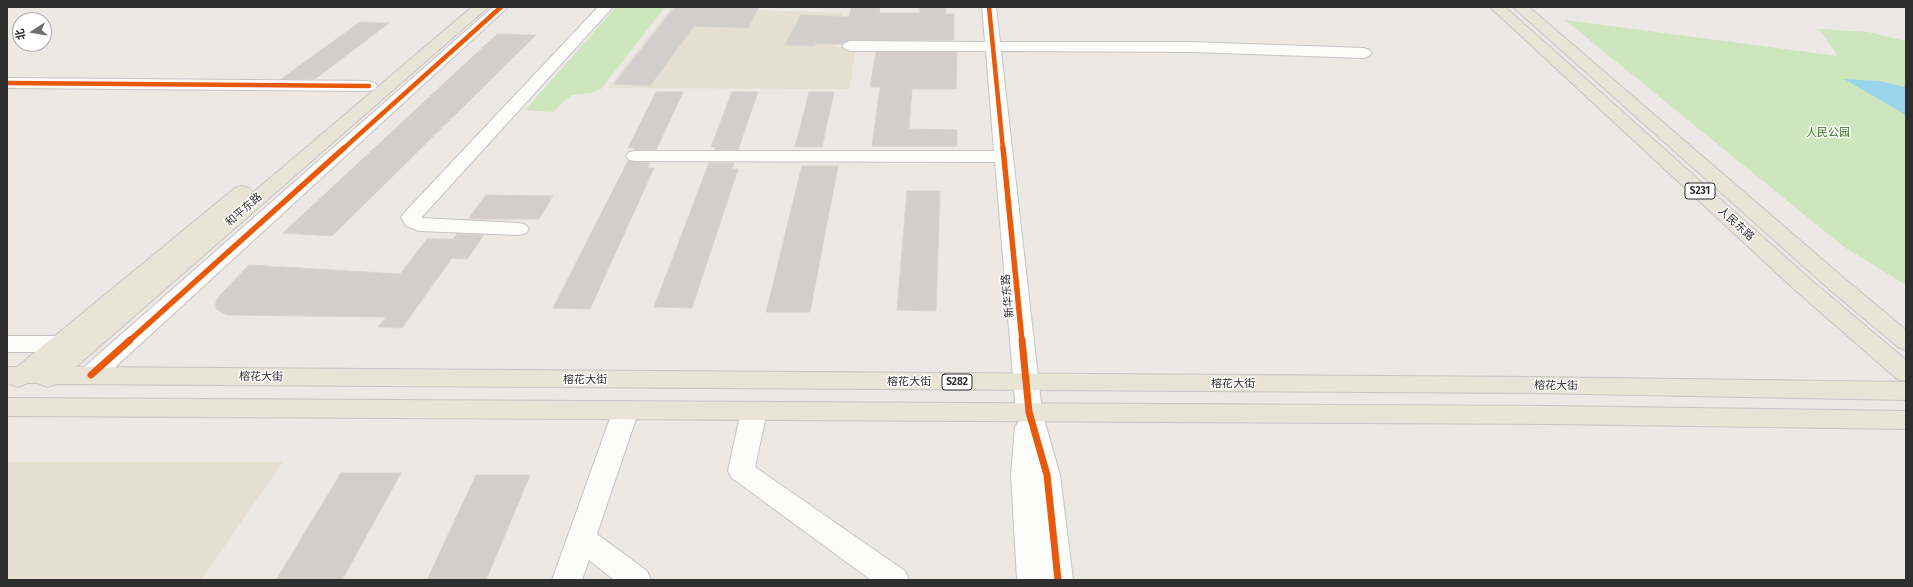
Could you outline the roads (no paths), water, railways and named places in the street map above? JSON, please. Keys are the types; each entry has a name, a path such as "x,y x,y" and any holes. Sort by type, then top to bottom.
{"main road":[{"name":"和平东路","path":"11,394 60,344 464,7"},
{"name":"和平东路","path":"11,394 52,375 480,7"},
{"name":"人民东路","path":"1497,7 1803,285 1906,373"},
{"name":"人民东路","path":"1520,7 1830,279 1906,342"},
{"name":"榕花大街","path":"11,394 52,375 1027,383 1524,385 1906,391"},
{"path":"11,394 626,410 1543,415 1906,420"}],"street":[{"path":"91,375 501,7"},
{"path":"519,230 420,225 413,222 411,217 606,7"},
{"name":"新华东路","path":"989,7 1030,412 1047,475 1058,580"},
{"path":"850,46 1239,48 1364,53"},
{"path":"7,83 369,86"},
{"path":"635,156 1004,157"},
{"path":"7,344 60,344"},
{"path":"567,580 626,410"},
{"path":"754,411 741,471 894,580"},
{"name":"新华东路","path":"1030,412 1024,475 1032,580"},
{"path":"582,538 636,580"}],"water":[{"path":"1844,79 1879,81 1906,87 1906,115"}],"park label":[{"name":"人民公园","path":"1828,133"}]}
